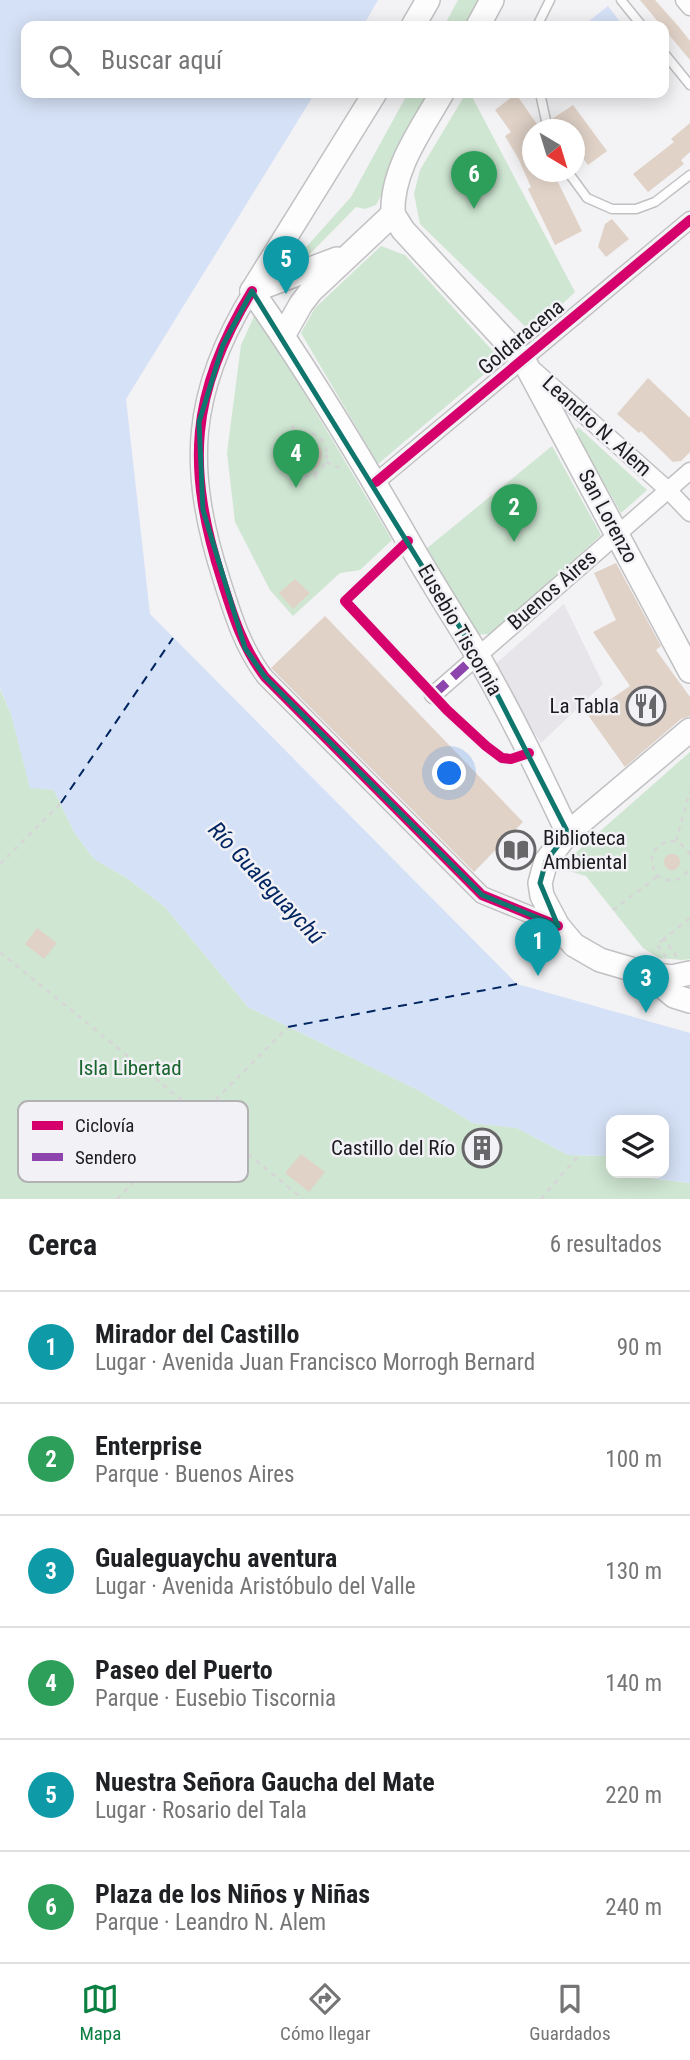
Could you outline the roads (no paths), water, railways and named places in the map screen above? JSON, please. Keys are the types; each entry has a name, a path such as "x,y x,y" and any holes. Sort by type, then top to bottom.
{"main road":[{"path":"416,21 428,0"},
{"path":"481,21 492,0"},
{"path":"252,291 372,98"},
{"path":"283,335 301,304 350,253 393,214 392,199 397,179 407,155 439,98"},
{"name":"Leandro N. Alem","path":"393,214 402,230 524,361"},
{"path":"252,291 350,253"},
{"name":"Eusebio Tiscornia","path":"252,291 376,482 408,541 477,655 529,752 568,833"},
{"name":"San Lorenzo","path":"524,361 690,671"},
{"path":"685,966 672,977 648,974 600,960 575,945 558,926 542,896 540,883 546,861 568,833 690,730"},
{"path":"648,974 674,996 690,1001"}],"street":[{"path":"684,0 690,7"},
{"name":"Goldaracena","path":"376,482 690,220"},
{"path":"252,291 223,345 208,384 199,422 197,457 203,510 218,571 245,648 265,677 482,895 558,926"},
{"name":"Leandro N. Alem","path":"524,361 668,490 690,513"},
{"name":"Buenos Aires","path":"433,695 690,471"}],"lane":[{"path":"540,21 550,0"},
{"path":"621,0 638,21"},
{"path":"669,58 690,85"},
{"path":"541,98 546,119"},
{"path":"575,182 587,198 612,209 636,209 655,202 690,175"}],"water":[{"name":"Río Gualeguaychú","path":"0,0 378,0 366,21 21,21 21,98 312,98 126,399 150,614 517,984 690,1033 690,1183 650,1178 669,1178 669,1115 606,1115 606,1156 568,1155 517,1128 473,1123 420,1091 248,1007 165,907 127,878 94,859 74,832 54,790 30,788 11,714 0,688"},
{"path":"608,6 619,21 589,21"}],"place":[{"name":"Plaza de los Niños y Niñas","path":"474,209"},
{"name":"Nuestra Señora Gaucha del Mate","path":"286,294"},
{"name":"Paseo del Puerto","path":"296,488"},
{"name":"Enterprise","path":"514,542"},
{"name":"La Tabla","path":"646,706"},
{"name":"Biblioteca Ambiental","path":"516,850"},
{"name":"Mirador del Castillo","path":"538,976"},
{"name":"Gualeguaychu aventura","path":"646,1013"},
{"name":"Castillo del Río","path":"482,1148"}],"park label":[{"name":"Isla Libertad","path":"130,1068"}]}
